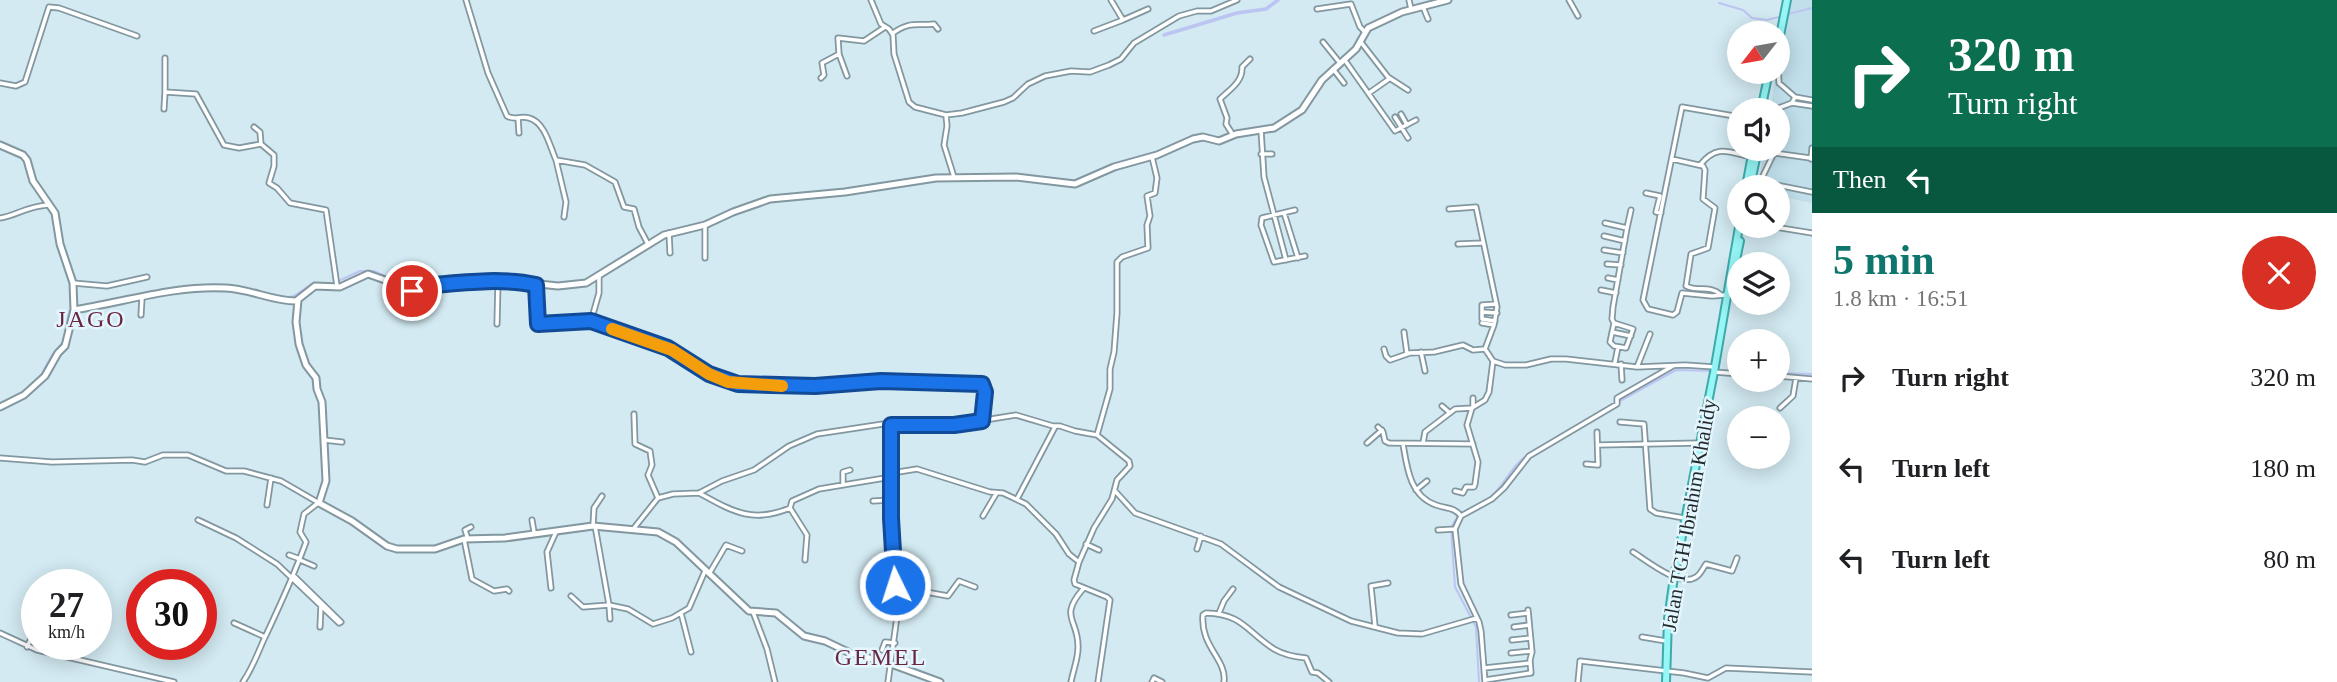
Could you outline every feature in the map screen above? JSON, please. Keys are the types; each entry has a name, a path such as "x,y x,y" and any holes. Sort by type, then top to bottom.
{"main road":[{"path":"1782,19 1785,4"},
{"name":"Jalan TGH Ibrahim Khalidy","path":"1666,682 1666,641 1674,577 1714,370 1727,286"}],"street":[{"path":"466,0 494,87 507,116 529,118 548,138 566,202 564,217"},
{"path":"872,0 880,22 892,33 894,54 910,104 946,115 1004,102 1013,98 1028,84 1045,76 1071,71 1092,72 1120,60 1134,43 1179,16 1197,10 1210,11 1237,0"},
{"path":"1111,0 1123,20"},
{"path":"1409,0 1411,9"},
{"path":"75,309 176,292 225,288 279,300 298,300 315,286 337,286 368,274 416,291 430,286 498,282 576,285 598,276 669,233 705,225 770,200 845,192 904,181 954,177 1039,178 1078,183 1192,139 1203,137 1219,141 1233,135 1279,127 1299,113 1322,80 1372,25 1411,9 1448,0"},
{"path":"1569,0 1578,16"},
{"path":"1317,9 1351,4 1360,27 1365,32"},
{"path":"0,83 16,86 24,82 49,7 59,8 137,36"},
{"path":"1423,7 1428,19"},
{"path":"1094,31 1148,9"},
{"path":"892,33 903,26 921,23 934,24 938,29"},
{"path":"847,76 839,54 838,38 863,41 885,27"},
{"path":"1360,41 1389,79 1408,90"},
{"path":"1322,43 1342,61 1369,93 1395,131 1416,120"},
{"path":"821,78 824,75 822,63 839,54"},
{"path":"164,109 165,58"},
{"path":"1233,135 1226,124 1227,118 1220,99 1235,85 1242,74 1242,67 1250,59"},
{"path":"1333,69 1344,83"},
{"path":"1369,93 1389,79"},
{"path":"1780,84 1795,97 1812,100"},
{"path":"165,92 185,92 199,96 199,103 217,137 227,147 261,144"},
{"path":"1795,97 1792,103 1812,106"},
{"path":"1724,295 1682,293 1673,315 1646,307 1643,297 1683,106 1727,114"},
{"path":"1401,114 1407,125"},
{"path":"946,115 944,144 954,177"},
{"path":"1395,117 1408,138"},
{"path":"518,118 519,133"},
{"path":"254,127 260,132 261,144 274,155 269,183 277,188 290,204 326,210 326,226 337,286"},
{"path":"1261,130 1264,177 1286,260"},
{"path":"0,145 23,155 33,181 55,213 60,244 74,283 75,309 65,346 58,353 46,376 24,395 0,407"},
{"path":"1763,175 1774,153 1811,159 1812,148"},
{"path":"1700,165 1709,155 1719,150 1727,152"},
{"path":"1261,154 1272,153"},
{"path":"1097,435 1110,389 1117,313 1117,260 1147,248 1147,225 1150,216 1147,196 1155,192 1157,179 1152,156"},
{"path":"1672,159 1700,165 1704,170 1702,196 1704,201 1715,208 1708,248 1691,254 1686,285 1692,289 1714,290 1724,295"},
{"path":"556,160 585,165 615,182 624,207 634,209 648,244"},
{"path":"1264,177 1271,176"},
{"path":"1039,178 1041,189"},
{"path":"1790,188 1812,192"},
{"path":"1646,193 1660,196 1656,212 1661,213"},
{"path":"0,218 31,206 49,205"},
{"path":"1448,209 1475,206 1497,313 1485,349"},
{"path":"1294,210 1261,218 1261,225 1274,262 1305,256"},
{"path":"1614,323 1632,328 1626,347 1611,344 1614,323 1612,316 1631,210"},
{"path":"1284,213 1298,258"},
{"path":"1605,223 1628,228"},
{"path":"705,225 705,258"},
{"path":"1790,229 1812,233"},
{"path":"669,233 670,253"},
{"path":"1604,236 1625,241"},
{"path":"1458,244 1482,243"},
{"path":"1604,250 1623,253"},
{"path":"1607,264 1621,265"},
{"path":"591,321 599,293 598,276"},
{"path":"74,283 107,286 147,277"},
{"path":"1608,278 1618,280"},
{"path":"497,324 498,282"},
{"path":"536,285 538,324 591,321 668,348 709,374 738,384 815,386 881,381 982,384 985,392 982,421"},
{"path":"1601,290 1616,293"},
{"path":"141,315 142,298"},
{"path":"243,682 261,652 265,637 300,560 306,542 300,532 301,522 308,510 319,503 326,483 321,400 314,375 306,365 299,344 296,322 298,300"},
{"path":"1495,323 1481,324 1483,304 1496,304"},
{"path":"1482,312 1497,313"},
{"path":"1404,332 1407,354"},
{"path":"1612,332 1631,336"},
{"path":"1637,367 1650,334"},
{"path":"1384,349 1390,360 1407,354 1434,352 1465,345 1473,350 1485,349"},
{"path":"1618,347 1622,380"},
{"path":"1423,443 1425,432 1456,408 1473,408 1488,395 1493,361 1485,349"},
{"path":"1421,352 1425,371"},
{"path":"1493,361 1517,365 1558,359 1727,372"},
{"path":"1511,615 1528,612 1532,651 1530,674 1485,681 1481,631 1461,584 1453,529 1460,515 1496,496 1529,456 1673,366"},
{"path":"1790,377 1812,379"},
{"path":"1782,406 1793,396 1796,378"},
{"path":"1455,491 1463,493 1466,487 1475,486 1478,462 1467,425 1473,408 1473,398"},
{"path":"1442,406 1450,413"},
{"path":"634,414 635,444 650,451 652,466 648,475 658,498"},
{"path":"631,531 658,498 673,494 699,493 722,481 754,470 789,446 814,435 881,424 954,425 1016,415 1097,435 1130,463 1128,469 1116,480 1112,500 1086,544 1074,582 1110,600 1098,682"},
{"path":"1620,422 1643,423 1650,509 1656,513 1686,518"},
{"path":"888,682 898,609 894,575 891,425"},
{"path":"1017,499 1055,426"},
{"path":"1367,443 1380,429 1386,442 1473,444"},
{"path":"1586,464 1598,465 1597,432"},
{"path":"324,440 342,442"},
{"path":"1598,445 1700,443"},
{"path":"1403,444 1410,480 1416,490 1426,501 1455,509 1460,515"},
{"path":"316,450 324,450"},
{"path":"0,458 24,461 142,462 163,455 182,454 226,471 244,471 294,487 391,548 435,549 466,539 505,538 594,526 631,531 650,530 665,535 752,612 764,640 775,682"},
{"path":"790,508 792,501 807,493 917,469 946,480 1001,492 1017,499 1054,532 1069,554 1079,562"},
{"path":"843,485 842,474 850,470"},
{"path":"267,505 271,478"},
{"path":"1416,490 1427,481"},
{"path":"1115,491 1135,513 1224,546 1291,594 1351,621 1398,633 1422,634 1474,619"},
{"path":"699,493 745,516 790,508"},
{"path":"983,516 996,493"},
{"path":"602,496 594,508 594,526 610,619"},
{"path":"873,501 892,500"},
{"path":"790,508 807,536 806,560"},
{"path":"198,520 278,564 340,623"},
{"path":"532,520 534,532"},
{"path":"471,527 465,529 472,578 494,591 509,591"},
{"path":"1438,530 1453,529"},
{"path":"551,588 547,552 557,530"},
{"path":"1197,549 1201,536"},
{"path":"1086,544 1099,550"},
{"path":"571,596 583,607 609,605 628,609 653,624 691,606 707,572 726,545 742,551"},
{"path":"1633,552 1674,577 1686,580 1694,579 1706,564 1731,571 1737,558"},
{"path":"289,555 314,566"},
{"path":"894,575 903,575"},
{"path":"866,589 895,588 948,596 959,581 975,587"},
{"path":"1375,626 1371,586 1388,583"},
{"path":"895,588 905,584"},
{"path":"1071,682 1078,648 1071,607 1084,588"},
{"path":"1219,613 1233,589"},
{"path":"320,627 322,604"},
{"path":"752,612 776,613 804,636 940,682"},
{"path":"681,613 691,652"},
{"path":"1224,682 1224,672 1208,645 1202,623 1204,613 1219,613 1237,619 1278,651 1306,659 1312,672 1318,673 1329,682"},
{"path":"234,623 265,637"},
{"path":"1514,627 1529,625"},
{"path":"0,633 21,644"},
{"path":"1642,637 1666,641"},
{"path":"1512,640 1530,638"},
{"path":"882,650 885,642 895,643"},
{"path":"1511,653 1532,651"},
{"path":"80,660 174,682"},
{"path":"1578,682 1580,661 1666,670 1709,678 1726,668 1812,672"},
{"path":"1484,668 1530,663"},
{"path":"136,682 138,674"},
{"path":"1152,682 1154,678 1162,682"}],"shaded area":[{"path":"1788,0 1812,0 1812,203 1790,198 1790,175 1760,175 1762,161 1790,161 1790,98 1772,98 1774,84 1790,84 1790,21 1785,21"}],"waterway":[{"path":"1164,35 1237,13 1266,9 1278,0"},
{"path":"1719,3 1743,10 1752,18 1767,20 1783,16"},
{"path":"1788,14 1812,8"},
{"path":"284,298 294,296 313,283 334,283 360,271 374,271 398,282"},
{"path":"472,281 512,280"},
{"path":"410,286 434,281 449,282"},
{"path":"212,285 224,285"},
{"path":"65,335 69,311 72,309"},
{"path":"40,377 52,355 64,341"},
{"path":"1618,402 1676,370 1712,371"},
{"path":"1790,373 1812,374"},
{"path":"1488,499 1528,455"},
{"path":"1479,682 1476,627 1455,587 1451,529 1459,516 1480,504"}],"slow traffic":[{"path":"612,329 672,350 709,374 728,382 782,386"}],"district":[{"name":"JAGO","path":"91,319"},
{"name":"GEMEL","path":"881,657"}],"route":[{"path":"412,291 451,284 520,282 536,285 538,324 591,321 668,348 709,374 738,384 815,386 881,381 982,384 985,392 982,421 954,425 891,425 891,518 895,585"}]}
